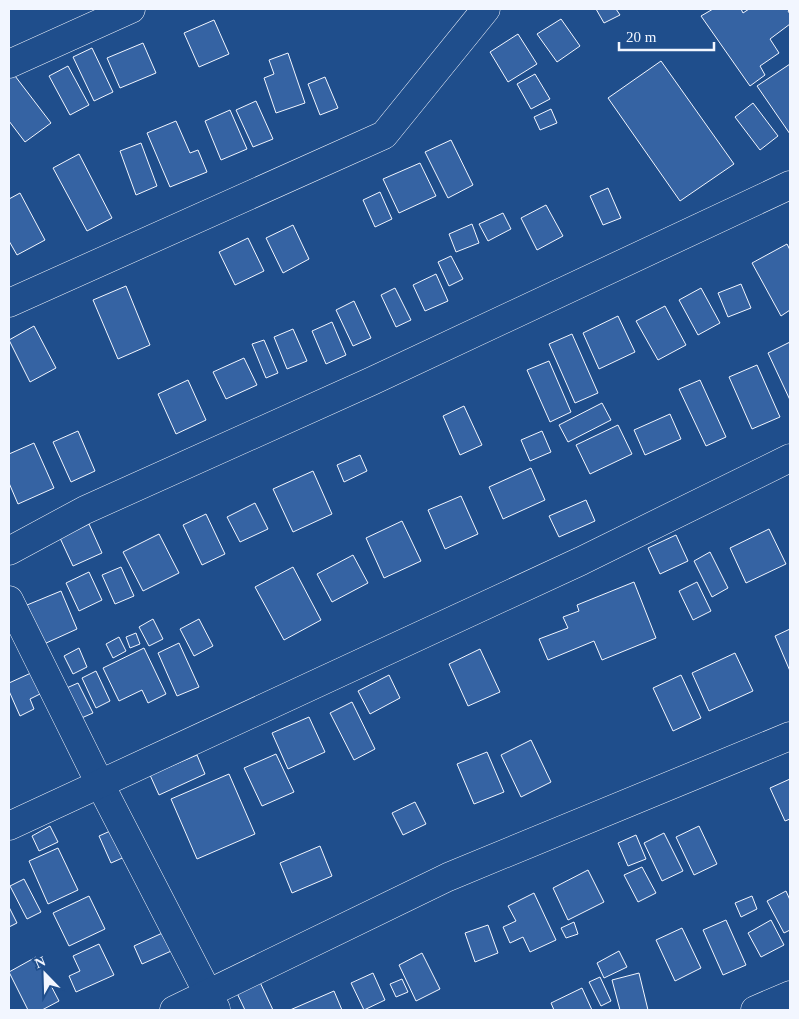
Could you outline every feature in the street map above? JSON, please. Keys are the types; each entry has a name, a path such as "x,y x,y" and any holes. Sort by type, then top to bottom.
{"street":[{"path":"9,64 131,9"},
{"path":"9,303 384,135 486,9"},
{"path":"9,551 85,510 372,381 790,184"},
{"path":"9,826 581,561 790,458"},
{"path":"9,600 100,784 213,1002"},
{"path":"174,1010 213,1002 448,877 790,736"},
{"path":"755,1010 790,995"}],"building":[{"path":"596,9 616,9 620,15 604,23"},
{"path":"713,9 741,9 743,13 749,9 790,9 788,11 790,14 790,24 770,39 779,53 760,66 765,75 750,86 701,16"},
{"path":"561,19 580,46 557,62 537,34"},
{"path":"214,20 229,54 199,67 184,33"},
{"path":"518,34 537,64 508,82 490,52"},
{"path":"143,43 156,73 120,88 107,58"},
{"path":"92,48 113,92 94,101 73,57"},
{"path":"288,53 305,103 276,113 264,78 274,74 269,60"},
{"path":"661,61 734,164 680,201 608,98"},
{"path":"790,64 790,134 757,86"},
{"path":"68,66 89,105 70,115 49,76"},
{"path":"12,72 51,123 25,142 9,121 9,74"},
{"path":"535,74 550,99 531,109 517,84"},
{"path":"325,77 338,108 320,115 308,84"},
{"path":"256,101 273,139 253,147 236,110"},
{"path":"753,103 778,136 760,150 735,117"},
{"path":"551,109 557,123 540,130 534,117"},
{"path":"230,110 247,149 221,160 205,121"},
{"path":"176,121 190,153 198,150 207,172 170,187 147,133"},
{"path":"451,140 473,185 448,198 425,152"},
{"path":"141,143 157,186 136,195 120,151"},
{"path":"79,154 112,218 87,231 53,168"},
{"path":"420,163 436,196 399,213 383,179"},
{"path":"608,188 621,218 603,225 590,196"},
{"path":"380,192 392,219 375,227 363,200"},
{"path":"20,193 45,240 17,255 9,241 9,199"},
{"path":"546,205 563,236 537,250 521,218"},
{"path":"503,213 511,229 488,241 479,224"},
{"path":"472,224 479,243 456,252 449,234"},
{"path":"293,225 309,259 283,273 266,238"},
{"path":"248,238 264,271 235,285 219,252"},
{"path":"787,244 790,250 790,310 781,316 752,263"},
{"path":"451,256 463,279 449,286 438,262"},
{"path":"436,274 448,301 425,311 413,285"},
{"path":"741,284 751,308 728,317 718,293"},
{"path":"126,286 150,345 118,359 93,300"},
{"path":"395,288 411,320 396,327 381,295"},
{"path":"701,288 720,323 698,335 679,300"},
{"path":"354,301 371,338 353,346 336,310"},
{"path":"665,306 686,345 658,360 636,321"},
{"path":"618,316 635,352 599,369 583,333"},
{"path":"332,322 346,355 326,364 312,331"},
{"path":"34,326 56,368 30,382 9,340"},
{"path":"293,329 307,361 287,369 274,337"},
{"path":"572,334 598,393 575,403 549,344"},
{"path":"264,340 278,373 266,378 252,344"},
{"path":"790,342 790,400 768,353"},
{"path":"244,358 257,385 226,399 213,372"},
{"path":"549,361 571,412 550,422 527,370"},
{"path":"757,365 780,417 752,429 729,377"},
{"path":"188,380 206,420 176,434 158,394"},
{"path":"700,380 726,437 706,446 679,389"},
{"path":"602,403 611,420 568,442 559,425"},
{"path":"464,406 482,445 460,455 443,416"},
{"path":"670,414 681,439 645,455 634,430"},
{"path":"618,425 632,454 590,474 576,445"},
{"path":"78,431 95,471 71,482 53,442"},
{"path":"542,431 551,452 530,461 521,440"},
{"path":"34,443 54,488 18,504 9,483 9,454"},
{"path":"360,455 367,471 344,482 337,465"},
{"path":"531,468 545,500 503,519 489,487"},
{"path":"313,471 332,514 293,532 273,489"},
{"path":"461,496 478,534 445,549 428,510"},
{"path":"586,500 595,521 559,537 549,516"},
{"path":"255,503 268,529 240,542 227,517"},
{"path":"206,514 225,554 202,565 183,525"},
{"path":"402,521 421,561 384,578 366,538"},
{"path":"89,524 102,553 73,566 60,538"},
{"path":"769,529 786,564 746,583 730,548"},
{"path":"159,534 179,573 143,591 123,552"},
{"path":"676,535 688,561 660,574 648,548"},
{"path":"710,552 728,588 712,597 694,561"},
{"path":"353,555 368,583 332,602 317,574"},
{"path":"121,567 134,596 115,604 102,575"},
{"path":"293,567 321,620 284,640 255,587"},
{"path":"89,572 102,600 79,611 66,583"},
{"path":"634,582 656,638 602,660 594,641 548,660 539,639 568,628 563,617 579,611 577,605"},
{"path":"697,582 711,611 693,620 679,591"},
{"path":"61,591 77,629 44,644 27,605"},
{"path":"153,619 163,639 149,646 139,627"},
{"path":"199,619 213,646 194,656 180,629"},
{"path":"790,629 790,671 775,636"},
{"path":"136,633 140,644 130,648 126,637"},
{"path":"119,637 126,651 113,658 106,644"},
{"path":"179,643 199,687 177,696 158,653"},
{"path":"79,648 87,667 73,674 64,656"},
{"path":"144,648 166,694 148,703 142,690 119,701 103,668"},
{"path":"480,649 500,692 468,706 449,664"},
{"path":"735,653 753,691 709,711 692,673"},
{"path":"96,671 110,701 96,708 82,678"},
{"path":"31,673 40,694 30,699 34,709 20,716 9,691 9,683"},
{"path":"389,675 400,698 370,714 358,691"},
{"path":"681,675 701,718 673,731 653,688"},
{"path":"78,683 93,713 77,720 62,690"},
{"path":"352,702 375,749 354,760 330,713"},
{"path":"309,717 325,752 288,769 272,733"},
{"path":"531,740 551,782 521,797 501,755"},
{"path":"487,752 504,792 474,804 457,764"},
{"path":"276,754 294,792 262,806 244,768"},
{"path":"197,755 205,774 159,795 150,775"},
{"path":"229,774 255,834 197,859 171,799"},
{"path":"790,779 790,819 785,821 770,788"},
{"path":"415,802 426,824 403,835 392,813"},
{"path":"50,826 58,842 39,851 32,836"},
{"path":"699,826 717,864 694,875 676,837"},
{"path":"117,828 129,855 111,863 99,836"},
{"path":"664,833 683,871 662,881 644,843"},
{"path":"636,835 646,859 628,866 618,843"},
{"path":"320,846 332,876 292,893 280,863"},
{"path":"58,848 78,890 48,904 29,861"},
{"path":"642,867 656,893 638,902 624,875"},
{"path":"588,870 604,902 568,920 553,888"},
{"path":"24,879 41,912 27,919 10,886"},
{"path":"786,891 790,900 790,930 784,933 767,901"},
{"path":"534,893 556,940 530,952 523,937 510,943 503,927 516,921 508,906"},
{"path":"89,896 105,929 69,946 53,913"},
{"path":"752,896 757,909 741,917 735,903"},
{"path":"9,907 17,923 9,927"},
{"path":"726,920 746,965 723,975 703,930"},
{"path":"771,920 784,945 761,957 748,933"},
{"path":"574,922 578,934 566,938 561,928"},
{"path":"488,925 498,953 475,962 465,933"},
{"path":"682,928 701,968 675,981 656,940"},
{"path":"169,930 178,948 142,964 134,946"},
{"path":"99,944 114,975 76,992 69,976 80,971 73,956"},
{"path":"619,951 627,967 604,978 597,963"},
{"path":"422,953 440,989 416,1001 399,965"},
{"path":"36,957 59,1001 42,1010 28,1010 9,972"},
{"path":"373,973 385,1000 364,1010 351,983"},
{"path":"639,973 648,1010 620,1010 612,980"},
{"path":"600,977 611,1001 601,1006 589,982"},
{"path":"258,978 273,1010 245,1010 235,989"},
{"path":"402,979 408,992 396,997 390,984"},
{"path":"582,988 592,1010 554,1010 551,1003"},
{"path":"334,991 342,1010 290,1010"}]}
